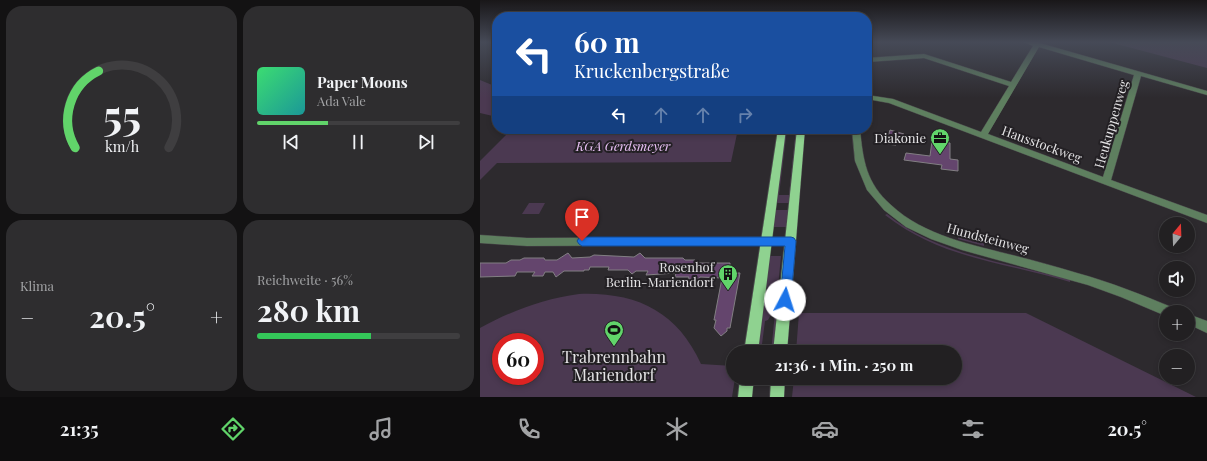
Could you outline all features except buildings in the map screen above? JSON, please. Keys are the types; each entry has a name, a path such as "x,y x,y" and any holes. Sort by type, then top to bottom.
{"main road":[{"path":"752,345 781,134"},
{"path":"781,345 801,134"},
{"path":"744,397 746,385"},
{"path":"777,397 778,385"}],"street":[{"path":"938,61 1014,85"},
{"path":"983,136 1028,61"},
{"path":"1091,61 1207,93"},
{"name":"Heukuppenweg","path":"1106,182 1138,74"},
{"name":"Hausstockweg","path":"872,98 886,100 1207,219"},
{"name":"Hundsteinweg","path":"856,134 856,146 863,174 867,183 875,195 892,212 913,227 938,240 1078,278 1159,308"},
{"path":"480,239 527,242 791,241"},
{"path":"1195,322 1207,327"}],"green space":[{"path":"1179,61 1207,61 1207,68"},
{"path":"480,80 492,85 492,116 480,113"},
{"name":"KGA Gerdsmeyer","path":"507,134 737,134 731,162 497,163 480,180 480,161"},
{"path":"785,134 779,195 789,195 795,134 797,134 790,203 776,202"},
{"path":"529,203 545,203 539,214 522,214"},
{"path":"775,210 789,210 788,227 773,227"},
{"path":"887,214 907,228 929,240 951,249 1070,280 1070,282 974,258 951,250 906,230 885,215"},
{"path":"959,232 984,236 984,246 958,239"},
{"path":"769,256 781,256 778,287 775,289 765,288"},
{"name":"Trabrennbahn Mariendorf","path":"579,294 600,294 636,301 652,308 667,318 680,330 701,364 726,366 726,385 734,385 732,397 480,397 480,328 503,316 528,306"},
{"path":"764,299 777,299 779,319 777,345 772,345 775,313 772,313 768,320 765,321 762,345 758,345"},
{"path":"799,313 1026,313 1159,379 1159,385 1172,385 1196,397 792,397 793,385 962,385 962,345 797,345"}],"place":[{"name":"Diakonie","path":"940,155"},
{"name":"Rosenhof Berlin-Mariendorf","path":"728,291"},
{"name":"Trabrennbahn Mariendorf","path":"614,347"}],"route":[{"path":"582,241 791,241 785,300"}]}
